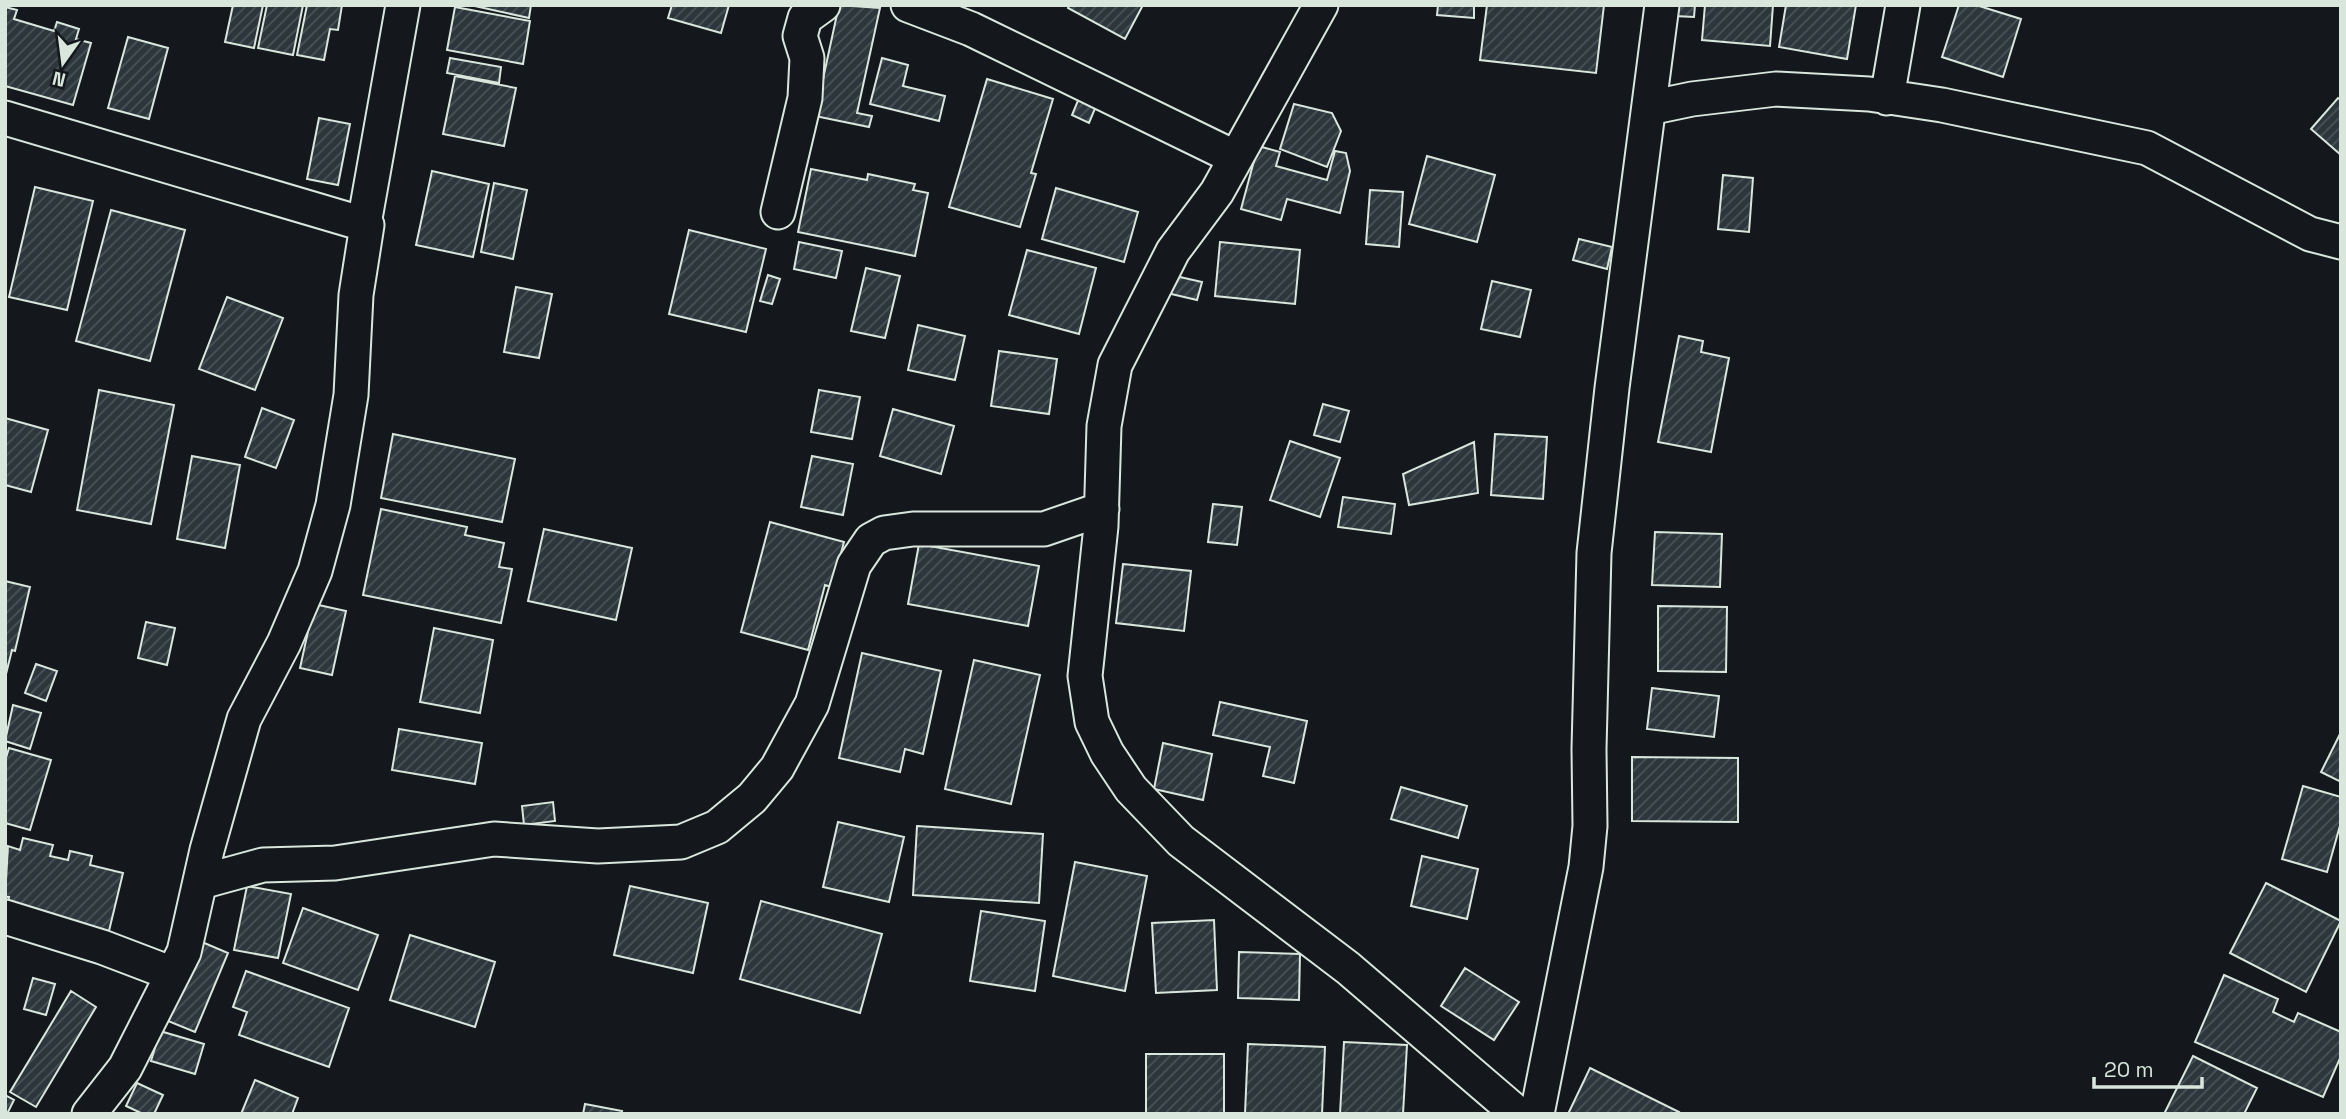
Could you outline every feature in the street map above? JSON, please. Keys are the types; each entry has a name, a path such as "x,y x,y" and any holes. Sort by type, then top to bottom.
{"street":[{"path":"89,1114 125,1068 184,952 244,719 284,643 315,571 334,505 351,395 356,295 367,225 364,224 403,5"},
{"path":"778,212 804,98 807,58 800,37 805,18 822,5"},
{"path":"1321,5 1217,192 1174,251 1115,365 1104,426 1102,509 1085,676 1093,722 1107,754 1131,789 1181,841 1348,968 1518,1114"},
{"path":"1537,1114 1586,867 1590,826 1589,749 1594,553 1612,388 1662,5"},
{"path":"1887,98 1903,5"},
{"path":"921,8 971,29 1236,158"},
{"path":"1649,108 1692,99 1776,89 1869,94 1941,104 2147,148 2310,234 2341,242"},
{"path":"5,118 367,225"},
{"path":"201,882 263,865 335,863 494,839 598,846 681,842 717,827 752,798 777,768 812,704 854,565 871,540 884,533 912,529 1044,528 1102,509"},
{"path":"5,917 102,947 173,974"}],"building":[{"path":"233,5 263,5 254,48 225,42"},
{"path":"267,5 303,5 293,55 258,48"},
{"path":"307,5 342,5 338,30 330,29 324,60 297,55"},
{"path":"470,5 531,5 529,18"},
{"path":"672,5 729,5 721,33 668,18"},
{"path":"839,5 880,8 857,113 872,116 869,127 815,116"},
{"path":"1069,5 1143,5 1125,39 1068,8"},
{"path":"1438,5 1474,5 1474,18 1437,15"},
{"path":"1487,5 1604,5 1596,73 1480,60"},
{"path":"1676,5 1695,5 1694,17 1675,16"},
{"path":"1705,5 1773,5 1770,46 1702,40"},
{"path":"1786,5 1856,5 1847,59 1779,47"},
{"path":"1959,5 1976,5 2021,19 2003,77 1942,57"},
{"path":"5,7 17,10 14,19 54,31 57,22 79,29 76,39 91,43 73,105 5,86"},
{"path":"455,7 530,21 523,64 447,50"},
{"path":"128,37 168,48 149,119 108,108"},
{"path":"450,58 501,67 499,83 447,73"},
{"path":"882,58 908,65 903,86 945,96 939,121 870,104"},
{"path":"455,76 516,88 504,146 443,134"},
{"path":"987,79 1053,99 1031,173 1036,174 1020,227 949,207"},
{"path":"1082,91 1099,99 1089,123 1072,115"},
{"path":"2338,98 2341,100 2341,155 2311,129"},
{"path":"1294,104 1332,113 1341,131 1327,167 1280,149"},
{"path":"319,118 350,124 338,185 307,179"},
{"path":"1258,146 1280,152 1276,166 1327,180 1335,151 1346,153 1350,171 1340,213 1287,199 1281,220 1241,209"},
{"path":"1427,156 1495,175 1477,242 1409,224"},
{"path":"811,169 867,180 868,174 915,184 913,190 928,193 915,256 798,232"},
{"path":"432,171 489,184 473,257 416,245"},
{"path":"1723,175 1753,178 1749,232 1718,229"},
{"path":"494,183 527,190 513,259 481,252"},
{"path":"35,187 93,201 67,310 9,297"},
{"path":"1056,188 1138,212 1124,262 1042,239"},
{"path":"1370,190 1403,192 1399,247 1366,244"},
{"path":"111,210 185,230 150,361 76,341"},
{"path":"689,230 766,249 746,332 669,314"},
{"path":"1579,239 1612,247 1607,269 1573,260"},
{"path":"799,242 842,251 836,278 794,269"},
{"path":"1220,242 1300,250 1295,304 1215,296"},
{"path":"1027,250 1096,268 1079,334 1009,315"},
{"path":"866,268 900,276 885,338 851,331"},
{"path":"768,275 780,279 772,304 760,301"},
{"path":"1171,275 1202,282 1197,300 1167,293"},
{"path":"1492,281 1531,290 1520,337 1481,329"},
{"path":"516,287 552,294 539,358 504,352"},
{"path":"227,297 283,318 255,390 199,369"},
{"path":"918,325 965,336 955,380 908,370"},
{"path":"1679,336 1703,341 1701,352 1729,358 1711,452 1658,442"},
{"path":"999,351 1057,359 1049,414 991,406"},
{"path":"99,390 174,405 151,524 77,510"},
{"path":"819,390 860,397 852,439 811,432"},
{"path":"1323,404 1349,411 1340,442 1314,435"},
{"path":"262,408 294,420 276,468 245,457"},
{"path":"893,409 954,426 941,474 880,456"},
{"path":"5,418 48,430 31,492 5,485"},
{"path":"393,434 515,459 502,522 381,498"},
{"path":"1495,434 1547,437 1543,499 1491,495"},
{"path":"1290,441 1340,458 1320,517 1270,500"},
{"path":"1474,442 1478,493 1409,505 1403,474"},
{"path":"192,456 240,465 225,548 177,539"},
{"path":"812,456 853,464 843,515 801,507"},
{"path":"1343,497 1395,504 1391,534 1338,527"},
{"path":"1213,504 1242,507 1237,545 1208,542"},
{"path":"381,509 467,527 465,535 504,543 499,567 512,569 501,623 363,595"},
{"path":"770,522 844,542 832,587 825,585 808,650 741,632"},
{"path":"544,529 632,548 616,620 528,601"},
{"path":"1655,532 1722,534 1720,587 1652,585"},
{"path":"919,544 1039,566 1028,626 908,604"},
{"path":"1123,564 1191,571 1184,631 1116,623"},
{"path":"5,581 30,587 15,651 12,650 5,678"},
{"path":"314,604 346,611 332,675 300,668"},
{"path":"1658,606 1727,607 1726,672 1658,671"},
{"path":"146,622 175,628 167,665 138,658"},
{"path":"434,628 493,640 480,713 420,702"},
{"path":"862,653 941,671 923,754 905,749 900,772 839,758"},
{"path":"974,660 1040,675 1011,804 945,789"},
{"path":"36,664 57,671 46,701 25,693"},
{"path":"1652,688 1719,696 1714,737 1647,729"},
{"path":"1220,702 1307,721 1294,783 1263,776 1270,747 1213,735"},
{"path":"13,705 41,713 30,749 5,741"},
{"path":"399,729 482,743 475,784 392,770"},
{"path":"2341,732 2341,782 2321,772"},
{"path":"1163,743 1212,754 1203,800 1154,789"},
{"path":"9,748 51,760 30,830 5,823 5,761"},
{"path":"1632,757 1738,758 1738,822 1632,821"},
{"path":"2303,786 2341,797 2341,822 2327,872 2282,859"},
{"path":"1401,787 1467,806 1458,838 1391,819"},
{"path":"553,802 555,821 524,825 522,806"},
{"path":"838,822 904,837 889,902 823,887"},
{"path":"917,826 1043,834 1039,903 913,895"},
{"path":"23,838 53,845 50,856 68,860 70,851 92,856 90,865 123,873 108,935 6,910 9,897 5,897 8,846 20,850"},
{"path":"1422,856 1478,869 1467,919 1411,906"},
{"path":"1075,862 1147,876 1125,991 1053,976"},
{"path":"2266,883 2341,921 2306,992 2230,953"},
{"path":"247,886 291,894 278,958 234,950"},
{"path":"630,886 708,903 693,973 614,955"},
{"path":"761,901 882,934 860,1013 740,979"},
{"path":"303,908 378,935 358,990 283,963"},
{"path":"981,911 1045,921 1035,991 970,981"},
{"path":"1214,920 1217,990 1156,993 1152,923"},
{"path":"410,935 495,962 475,1027 390,1000"},
{"path":"202,942 228,953 195,1032 168,1021"},
{"path":"1239,952 1300,954 1299,1000 1238,998"},
{"path":"1465,968 1519,1002 1494,1040 1441,1006"},
{"path":"246,971 349,1008 329,1067 239,1035 247,1012 233,1007"},
{"path":"2224,975 2278,999 2273,1012 2294,1022 2298,1013 2341,1032 2341,1056 2323,1097 2195,1042"},
{"path":"33,978 55,984 46,1015 24,1009"},
{"path":"71,991 96,1007 36,1107 10,1092"},
{"path":"160,1031 204,1044 195,1074 151,1061"},
{"path":"1344,1042 1407,1045 1403,1114 1340,1114"},
{"path":"1248,1044 1325,1047 1322,1114 1245,1114"},
{"path":"1146,1054 1224,1054 1224,1114 1146,1114"},
{"path":"2193,1056 2257,1088 2244,1114 2164,1114"},
{"path":"1590,1068 1679,1112 1678,1114 1568,1114"},
{"path":"255,1080 298,1098 292,1114 241,1114"},
{"path":"137,1083 163,1095 154,1114 143,1114 126,1106"},
{"path":"5,1095 14,1100 7,1114 5,1114"},
{"path":"585,1104 622,1111 621,1114 583,1114"}]}
